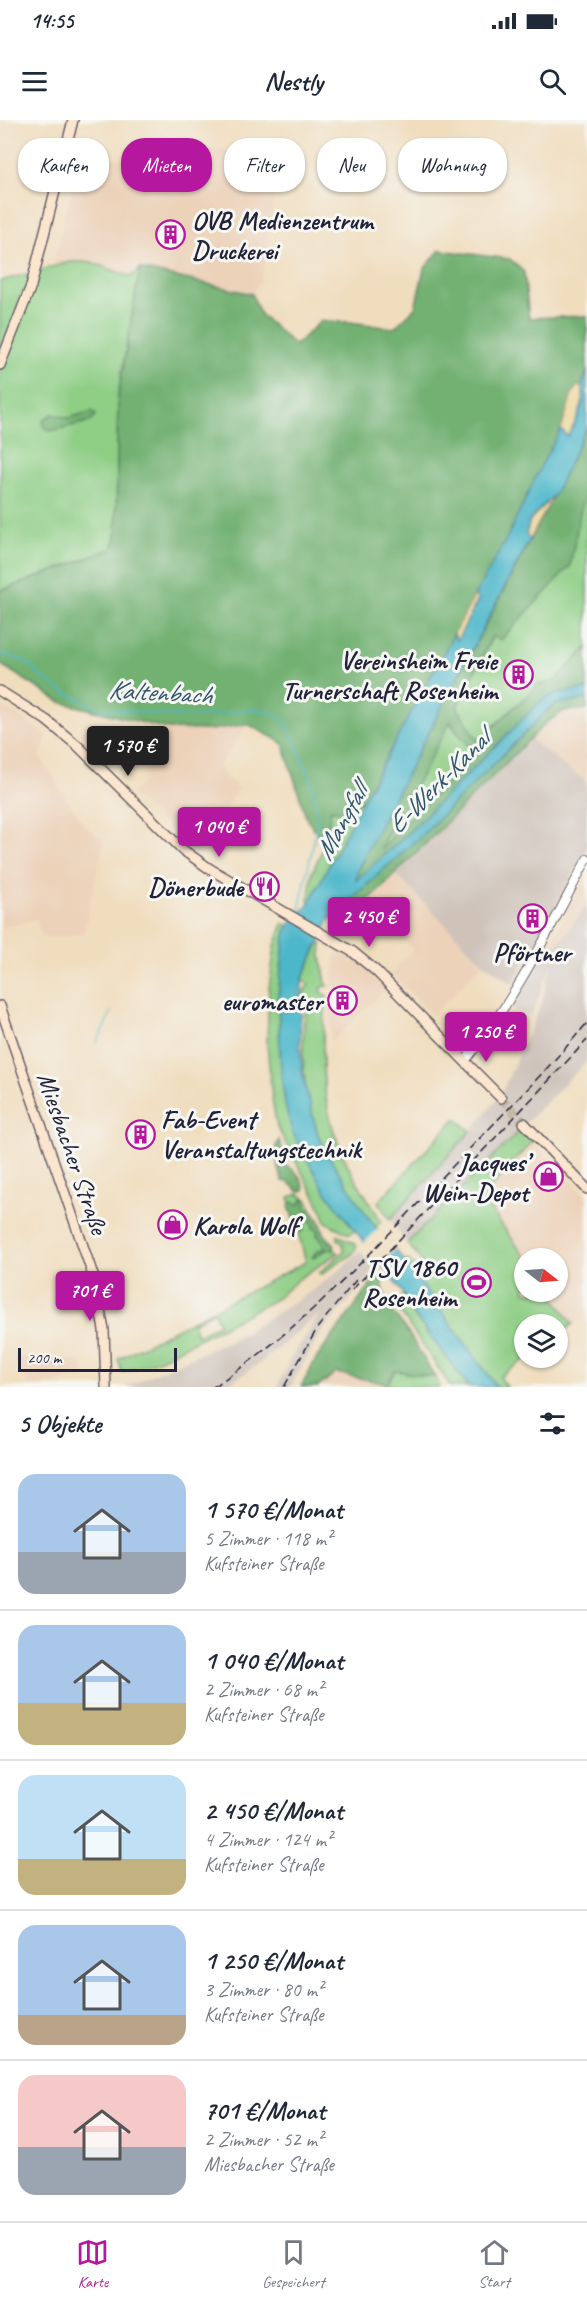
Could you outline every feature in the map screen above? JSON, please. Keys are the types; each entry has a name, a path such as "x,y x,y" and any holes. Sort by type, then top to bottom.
{"main road":[{"path":"0,365 31,286 73,120"},
{"path":"0,691 46,720 78,746 183,850 353,952 376,971 501,1098"},
{"name":"Miesbacher Straße","path":"0,1006 87,1255 102,1310 106,1351 106,1387"},
{"path":"524,1123 587,1189"}],"street":[{"path":"465,1061 512,998 587,859"},
{"path":"453,1050 476,1048"}],"shaded area":[{"path":"212,148 224,149 224,192 275,192 262,277 252,294 140,269 131,277 91,262 70,262 52,268 71,192 109,192 109,158 120,158 121,192 212,192"},
{"path":"0,705 47,736 40,757 84,825 104,841 83,934 43,938 35,919 0,929"},
{"path":"587,709 587,783 531,740 557,715 565,711"},
{"path":"248,724 218,767 238,789 194,854 132,794 144,781 141,778 154,759 150,756 168,729 210,730"},
{"path":"531,740 587,783 587,849 513,984 483,963 396,874"},
{"path":"396,874 483,963 433,1015 391,974 413,950 398,935 403,928 371,899"},
{"path":"587,879 587,905 557,945 550,942"},
{"path":"587,905 587,1061 407,1243 390,1219 500,1096 541,1005 552,962 531,1017 513,1009 550,942 557,945"},
{"path":"337,950 363,962 388,987 331,1042 329,1012"},
{"path":"533,1140 587,1198 587,1315 573,1324 557,1302 568,1302 568,1248 519,1248 482,1198"},
{"path":"360,1251 375,1270 322,1331 290,1387 277,1387 289,1362 320,1313 259,1364 224,1387 125,1387 241,1335 313,1290"},
{"path":"13,1356 83,1361 85,1377 29,1387"},
{"path":"336,1373 400,1387 318,1387"}],"green space":[{"path":"440,250 510,259 524,272 529,318 587,316 587,371 582,386 577,386 572,394 561,430 507,538 363,800 340,811 331,809 325,843 307,820 283,743 248,724 210,730 168,729 60,702 0,664 0,591 112,549 116,538 118,396 140,269 252,294 260,314 295,345 321,321 394,328 415,308 424,269"},
{"path":"70,262 91,262 131,277 140,269 118,396 116,538 112,549 0,591 0,281"},
{"path":"92,411 96,415 91,421 51,431 43,426 44,419 53,414 69,418"},
{"path":"587,427 587,491 582,503 570,566 501,640 492,636 457,707 478,741 539,685 555,681 587,648 587,689 558,693 542,700 405,836 356,881 357,872 371,842 554,495","holes":["450,722 473,751 460,772 409,818 382,849 380,847"]},
{"path":"587,491 587,648 555,681 539,685 477,741 457,707 493,636 582,503"},
{"path":"587,699 587,709 564,711 546,723 341,928 337,912 423,834 548,710 556,704"},
{"path":"449,722 473,750 460,772 409,818 382,849 379,847 417,783"},
{"path":"363,800 308,905 312,873 325,843 331,809 340,811"},
{"path":"283,923 288,926 278,996 281,1074 286,1109 340,1211 356,1231 349,1234 327,1223 277,1127 267,1044 269,988 275,946"},
{"path":"319,943 322,944 321,956 328,986 322,987 322,993 327,995 323,1071 328,1108 332,1127 343,1155 382,1222 375,1226 351,1194 330,1159 318,1135 309,1104 303,1052 307,1002 304,1001 304,991 309,984 302,980"},
{"path":"456,1118 471,1131 390,1219 378,1202"},
{"name":"TSV 1860 Rosenheim","path":"522,1128 533,1140 482,1198 519,1248 514,1248 514,1302 557,1302 566,1314 514,1314 514,1367 500,1377 507,1387 497,1387 403,1259 408,1260 422,1272 423,1263 407,1243"},
{"path":"279,1140 288,1157 284,1165 298,1174 304,1190 299,1192 288,1182 282,1181 275,1155"},
{"path":"299,1194 307,1199 322,1233 338,1253 300,1278 276,1299 158,1360 122,1372 118,1359 306,1262 289,1197","holes":["214,1311 219,1324 197,1335 193,1323"]},
{"path":"305,1199 305,1208 313,1211 325,1235 335,1245 333,1250 326,1250 314,1258 312,1257 318,1250 325,1249 317,1235 318,1230 313,1228 312,1221 303,1219 300,1223 305,1228 302,1232 296,1228 289,1206 291,1202 300,1204"},
{"path":"338,1235 354,1243 356,1248 354,1252 350,1257 335,1264 322,1274 319,1273 344,1251"},
{"path":"380,1272 387,1305 406,1329 435,1377 395,1371 387,1384 336,1373 318,1387 301,1387 316,1359"},
{"path":"403,1294 411,1311 469,1387 451,1387 400,1312 397,1303"},
{"name":"TSV 1860 Rosenheim","path":"568,1317 573,1324 568,1328"},
{"path":"395,1371 435,1377 440,1387 400,1387 387,1384"}],"sand":[{"path":"577,386 582,386 582,405 568,436 561,430 572,394"},
{"path":"554,495 530,539 526,534 530,520"},
{"path":"475,595 478,599 457,641 454,634"}],"water":[{"path":"587,371 587,427 554,495 530,520 526,534 530,539 371,842 357,872 356,880 405,836 542,700 558,693 587,689 587,699 557,704 548,710 423,834 337,912 329,920 302,980 300,1043 303,1077 318,1135 368,1217 403,1259 497,1387 469,1387 411,1311 403,1293 325,1191 293,1134 286,1109 281,1074 278,996 288,926 308,905 454,634 457,641 478,600 475,595 507,538 561,430 568,436 582,405 582,386"}],"pier":[{"path":"380,1227 397,1247 379,1267 362,1245"}],"waterway":[{"name":"Kaltenbach","path":"0,653 25,661 43,678 62,691 98,708 193,717 257,709 275,713 286,723 310,775 317,807 317,825 298,916"},
{"path":"97,1043 111,1012"}],"tunnel":[{"path":"501,1098 524,1123"}],"railway":[{"path":"213,1387 278,1339 338,1285 537,1079 587,1023"},
{"path":"352,1290 587,1040"},
{"path":"284,1387 318,1327 356,1280"}],"place":[{"name":"OVB Medienzentrum Druckerei","path":"171,235"},
{"name":"Vereinsheim Freie Turnerschaft Rosenheim","path":"518,675"},
{"name":"Dönerbude","path":"264,887"},
{"name":"Pförtner","path":"532,918"},
{"name":"euromaster","path":"343,1001"},
{"name":"Fab-Event Veranstaltungstechnik","path":"140,1134"},
{"name":"Jacques’ Wein-Depot","path":"549,1177"},
{"name":"Karola Wolf","path":"172,1225"},
{"name":"TSV 1860 Rosenheim","path":"477,1282"}],"water label":[{"name":"E-Werk-Kanal","path":"438,782"},
{"name":"Mangfall","path":"341,822"}]}
